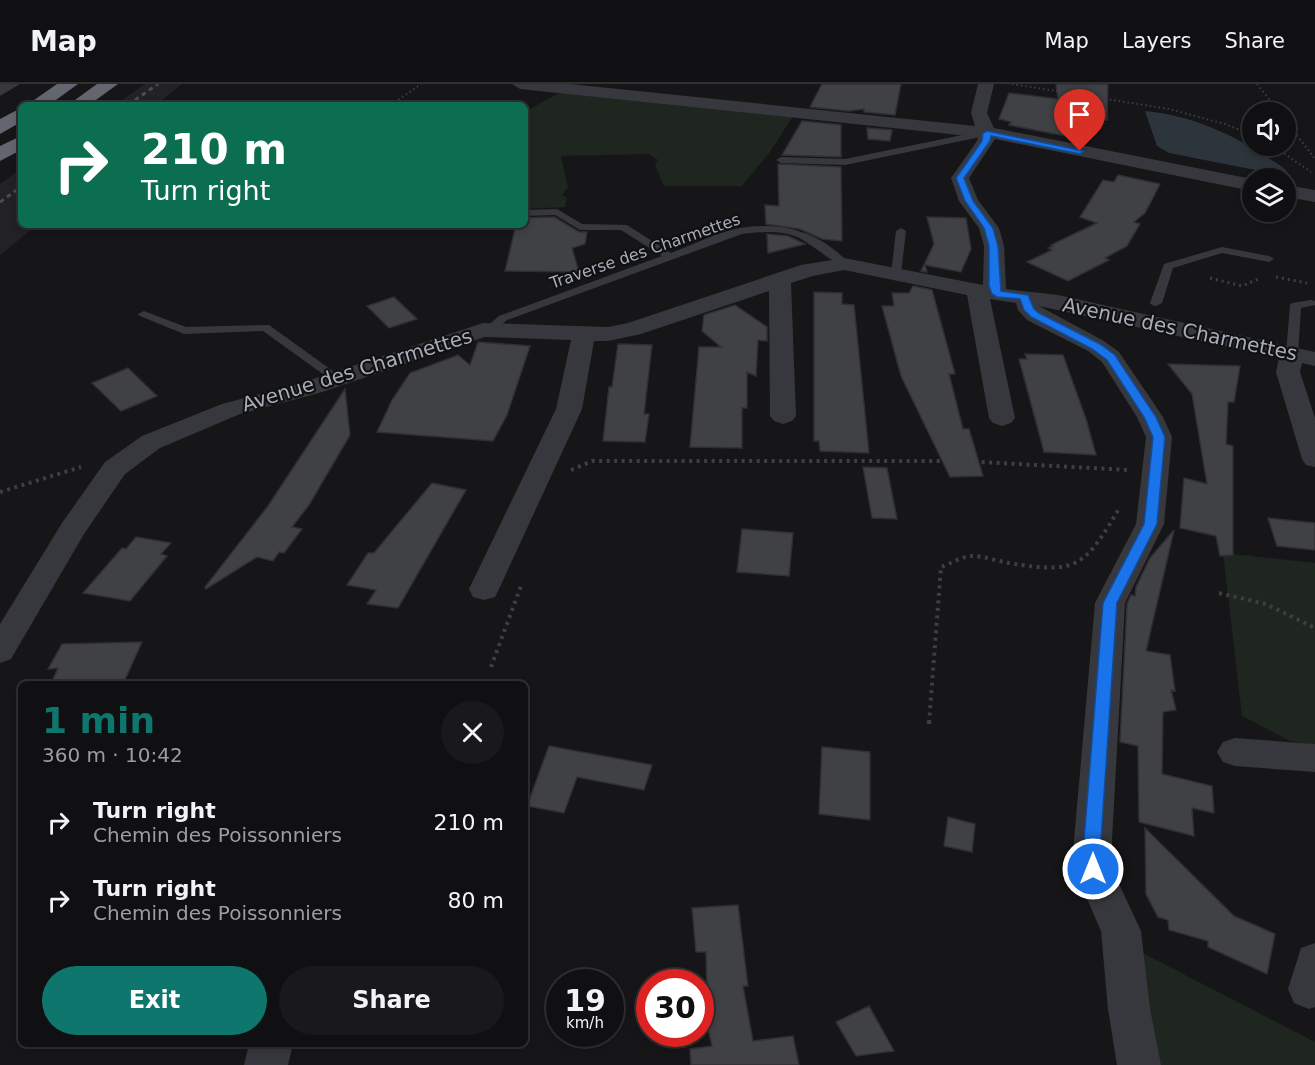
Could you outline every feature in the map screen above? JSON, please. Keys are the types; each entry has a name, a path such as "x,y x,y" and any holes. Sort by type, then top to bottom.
{"highway":[{"path":"41,102 69,84"},
{"path":"82,102 109,84"},
{"path":"0,128 18,116"},
{"path":"0,155 18,144"}],"street":[{"path":"0,91 12,84"},
{"path":"520,84 797,111 987,133 1242,183"},
{"path":"986,84 979,113 987,133 986,141 960,178 969,201 989,228 994,246 994,286 1000,293 1035,315 1096,346 1112,357 1150,417 1159,437 1146,471 1150,524 1110,603 1093,840 1093,869 1121,931 1128,1009 1139,1065"},
{"path":"1296,193 1315,196"},
{"name":"Avenue des Charmettes","path":"0,651 72,530 120,463 151,442 231,409 338,379 468,334 489,330 608,334 633,329 809,270 844,264 1151,321 1303,356"},
{"path":"780,280 783,416"},
{"path":"1000,293 1002,418"},
{"path":"484,589 569,409 584,333"},
{"path":"1303,356 1288,372 1315,459"},
{"path":"1235,752 1315,758"},
{"path":"266,1065 270,1047"}],"lane":[{"path":"782,160 845,162 987,133"},
{"path":"528,213 557,212 580,228 623,227 670,257"},
{"name":"Traverse des Charmettes","path":"489,330 503,318 740,231 769,227 802,234 815,240 844,264"},
{"path":"896,274 901,231"},
{"path":"1156,303 1168,266 1222,250 1269,259"},
{"path":"1303,356 1296,305 1311,303"},
{"path":"144,314 183,332 265,327 338,379"}],"path":[{"path":"395,102 421,84"},
{"path":"1012,84 1026,88 1166,107 1212,119 1242,131"},
{"path":"1257,84 1271,102"},
{"path":"1296,134 1315,159"},
{"path":"1287,156 1315,175"},
{"path":"1210,278 1242,285 1267,275 1315,285"},
{"path":"569,471 592,461 950,461 1146,471"},
{"path":"0,492 98,462 120,463"},
{"path":"929,724 941,567 970,556 1045,569 1068,567 1079,561 1099,543 1146,471"},
{"path":"491,667 523,579"},
{"path":"1219,593 1266,604 1315,628"}],"shaded area":[{"path":"145,84 182,84 160,102 119,102"},
{"path":"561,92 793,116 770,152 742,186 664,186 655,165 658,160 648,154 561,156 568,187 562,195 567,198 565,207 528,209 528,114 532,108"},
{"path":"1145,111 1195,121 1211,127 1242,143 1242,156 1266,156 1283,168 1245,168 1169,153 1157,146"},
{"path":"18,171 18,228 33,228 0,255 0,184"},
{"path":"1223,553 1315,563 1315,745 1290,741 1242,716"},
{"path":"1133,948 1315,1042 1315,1065 1150,1065"}],"building":[{"path":"822,84 901,84 895,115 864,112 864,109 849,111 810,107"},
{"path":"1056,84 1108,84 1107,120 1103,120 1104,123 1090,122 1081,139 1009,125 1011,122 999,119 1009,93 1058,99"},
{"path":"802,121 841,125 841,157 782,155"},
{"path":"867,128 892,130 890,141 868,139"},
{"path":"778,164 841,167 842,241 822,239 800,229 766,224 765,205 779,206"},
{"path":"1118,175 1160,184 1145,213 1134,222 1140,224 1127,246 1105,258 1109,260 1068,281 1027,262 1052,250 1048,248 1053,246 1051,245 1097,223 1080,217 1103,180 1114,182"},
{"path":"554,217 579,232 587,232 585,244 572,248 579,272 505,271 515,228 528,228 528,218"},
{"path":"927,217 966,218 971,249 961,272 925,265 927,272 921,271 934,244"},
{"path":"767,234 788,236 805,244 768,253"},
{"path":"913,286 932,290 955,374 949,374 963,429 969,429 983,476 950,477 901,376 882,306 894,306 892,293 909,293"},
{"path":"814,292 842,293 842,304 854,305 869,453 820,451 819,441 814,441"},
{"path":"394,297 417,319 389,328 367,306"},
{"path":"735,305 767,327 767,341 758,340 756,376 747,372 747,408 742,408 742,448 690,447 699,347 721,347 702,331 704,315"},
{"path":"478,342 530,346 507,415 493,441 377,432 392,400 410,373 458,355 470,365"},
{"path":"618,344 652,345 644,414 649,414 645,442 603,441 609,387 612,387"},
{"path":"1025,354 1063,355 1096,455 1044,452 1019,359 1027,359"},
{"path":"1168,364 1240,366 1234,402 1228,402 1226,444 1233,446 1233,555 1220,556 1216,536 1180,528 1184,478 1207,484 1192,394"},
{"path":"128,368 157,396 121,411 92,383"},
{"path":"345,389 350,435 309,505 292,527 302,529 284,553 279,552 273,561 257,557 206,589 205,587 268,506"},
{"path":"863,467 887,468 897,519 872,518"},
{"path":"432,483 466,490 398,608 367,604 376,590 347,585 368,553 374,553"},
{"path":"1268,518 1315,523 1315,550 1277,546"},
{"path":"742,529 793,533 789,576 737,572"},
{"path":"1174,530 1146,651 1170,655 1175,691 1171,690 1176,710 1163,712 1162,774 1212,786 1214,813 1192,808 1194,836 1139,822 1138,746 1120,742 1127,604 1131,595 1135,596 1136,587 1150,558"},
{"path":"136,537 171,543 161,554 167,556 130,601 83,593 122,548 126,549"},
{"path":"142,642 124,681 52,681 58,668 48,669 62,644"},
{"path":"549,746 652,765 644,790 577,777 564,813 528,806"},
{"path":"822,747 870,752 870,820 819,814"},
{"path":"948,817 975,824 972,852 944,846"},
{"path":"1145,828 1234,916 1275,934 1267,974 1208,947 1208,941 1169,930 1168,920 1158,917 1146,894"},
{"path":"738,905 748,986 743,986 753,1041 793,1036 799,1065 691,1065 690,1049 714,1047 714,969 707,969 706,952 696,952 692,908"},
{"path":"869,1006 894,1051 856,1056 836,1022"}],"railway":[{"path":"132,102 158,84"},
{"path":"0,202 18,189"}],"route":[{"path":"1080,151 987,133 986,141 960,178 969,201 989,228 994,246 994,286 997,294 1025,297 1029,310 1035,315 1096,346 1112,357 1150,417 1159,437 1150,524 1145,538 1110,603 1093,840 1093,869"}]}
